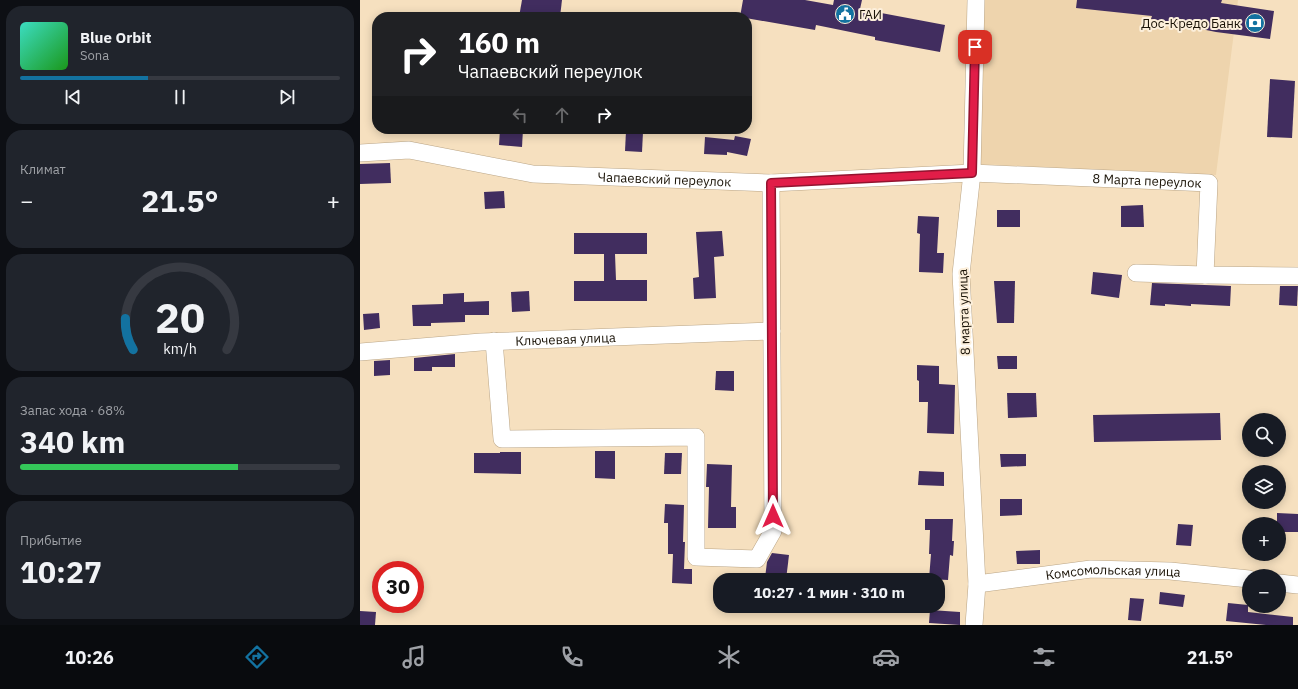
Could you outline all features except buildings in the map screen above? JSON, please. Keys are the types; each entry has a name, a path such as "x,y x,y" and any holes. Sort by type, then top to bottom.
{"street":[{"name":"8 марта улица","path":"974,625 977,584 961,274 972,173 976,0"},
{"name":"Чапаевский переулок","path":"360,153 409,150 533,174 771,183 972,173"},
{"name":"8 Марта переулок","path":"972,173 1209,183 1205,275"},
{"path":"494,341 502,439 696,437 696,557 757,559 773,531 771,183"},
{"path":"1136,273 1298,276"},
{"name":"Ключевая улица","path":"360,352 494,341 772,331"},
{"name":"Комсомольская улица","path":"977,584 1091,569 1170,571 1242,578"},
{"path":"1286,583 1298,585"}],"shaded area":[{"path":"984,0 1238,0 1216,175 978,164"}],"place":[{"name":"ГАИ","path":"845,14"},
{"name":"Дос-Кредо Банк","path":"1255,23"}],"route":[{"path":"773,516 771,183 972,173 975,47"}]}
